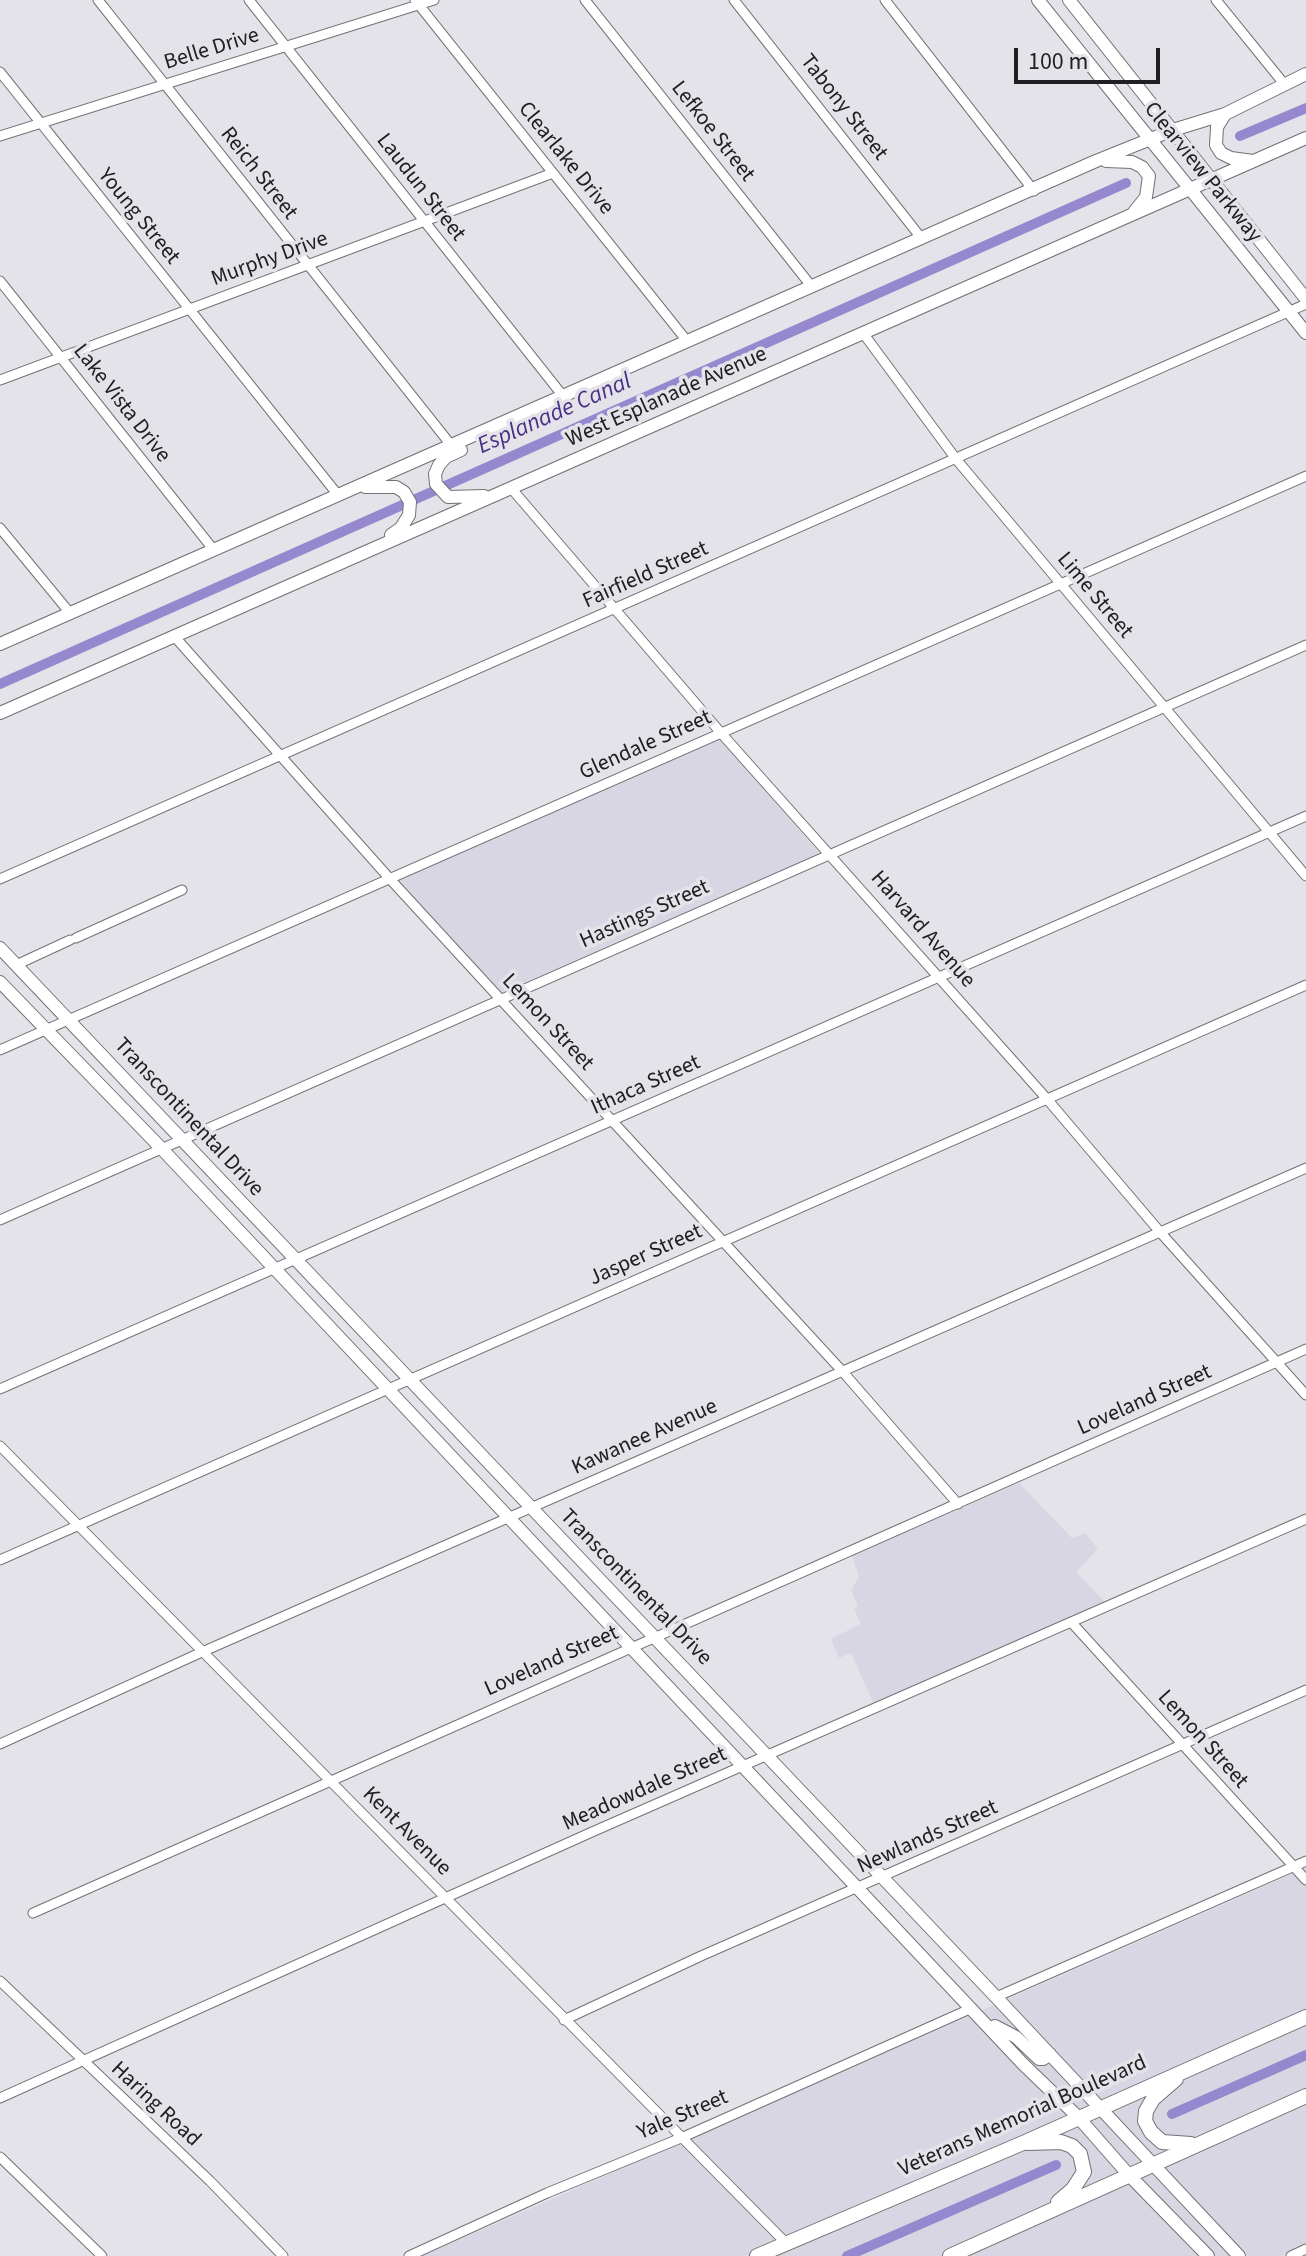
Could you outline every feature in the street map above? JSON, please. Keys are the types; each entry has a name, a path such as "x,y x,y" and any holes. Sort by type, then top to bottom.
{"main road":[{"name":"Veterans Memorial Boulevard","path":"757,2256 1023,2143 1306,2017"},
{"path":"1185,2070 1153,2099 1146,2111 1145,2121 1162,2142 1198,2144"},
{"path":"950,2256 1306,2096"},
{"path":"1023,2143 1061,2142 1072,2146 1084,2163 1084,2172 1073,2189 1046,2213"},
{"path":"768,2256 786,2243"}],"street":[{"name":"Reich Street","path":"98,0 451,445"},
{"name":"Laudun Street","path":"249,0 563,396"},
{"name":"Belle Drive","path":"0,136 416,2 434,0"},
{"name":"Lefkoe Street","path":"585,0 812,287"},
{"name":"Tabony Street","path":"734,0 922,239"},
{"path":"885,0 1034,191"},
{"name":"Clearview Parkway","path":"1038,0 1306,333"},
{"name":"Clearview Parkway","path":"1069,0 1306,302"},
{"path":"1216,0 1285,85"},
{"name":"Clearlake Drive","path":"416,2 687,341"},
{"name":"Young Street","path":"0,72 338,495"},
{"name":"West Esplanade Avenue","path":"0,644 1034,191 1096,161 1173,130 1225,114 1306,74"},
{"path":"1225,114 1217,127 1216,145 1221,153 1231,158 1253,161"},
{"name":"West Esplanade Avenue","path":"0,713 1306,138"},
{"path":"1096,161 1132,162 1142,167 1149,176 1146,197 1132,215"},
{"name":"Murphy Drive","path":"0,380 553,173"},
{"name":"Lake Vista Drive","path":"0,281 213,549"},
{"name":"Fairfield Street","path":"0,879 614,611 1306,302"},
{"name":"Lime Street","path":"863,333 956,459 1306,876"},
{"path":"497,494 460,499 448,497 439,488 435,474 446,457 514,425 533,409"},
{"name":"Glendale Street","path":"0,1050 1306,476"},
{"path":"353,489 379,485 396,487 404,492 410,509 401,528 361,554"},
{"name":"Harvard Avenue","path":"511,488 614,611 1306,1395"},
{"path":"0,528 70,613"},
{"name":"Lemon Street","path":"174,636 390,879 843,1372 958,1504"},
{"name":"Hastings Street","path":"0,1220 1306,645"},
{"name":"Ithaca Street","path":"0,1389 1306,816"},
{"path":"16,965 182,890"},
{"name":"Transcontinental Drive","path":"0,948 1239,2256"},
{"name":"Transcontinental Drive","path":"0,982 162,1149 985,2020 1023,2064 1078,2117 1128,2174 1208,2256"},
{"name":"Jasper Street","path":"0,1560 1306,985"},
{"name":"Kawanee Avenue","path":"0,1744 202,1652 1306,1168"},
{"name":"Loveland Street","path":"33,1913 1306,1349"},
{"name":"Kent Avenue","path":"0,1446 786,2243"},
{"name":"Meadowdale Street","path":"0,2098 1306,1519"},
{"name":"Lemon Street","path":"1072,1623 1306,1880"},
{"name":"Newlands Street","path":"564,2020 701,1956 1306,1690"},
{"path":"996,1997 1306,1861"},
{"name":"Haring Road","path":"0,1981 210,2181 283,2256"},
{"name":"Yale Street","path":"409,2256 555,2189 681,2138 972,2008"},
{"path":"985,2020 1016,2037 1039,2059 1050,2054"},
{"path":"0,2157 102,2256"},
{"path":"1291,2256 1306,2249"}],"shaded area":[{"path":"720,739 820,854 500,993 397,881"},
{"path":"1019,1483 1072,1538 1085,1533 1098,1549 1076,1572 1105,1602 874,1704 851,1653 839,1658 831,1639 861,1624 854,1609 858,1606 851,1590 859,1577 852,1556"},
{"path":"1306,1868 1306,2245 1281,2256 422,2256"}],"waterway":[{"name":"Esplanade Canal","path":"1240,136 1306,108"},
{"name":"Esplanade Canal","path":"0,684 1126,183"},
{"path":"1172,2114 1306,2055"},
{"path":"847,2256 1056,2165"}]}
